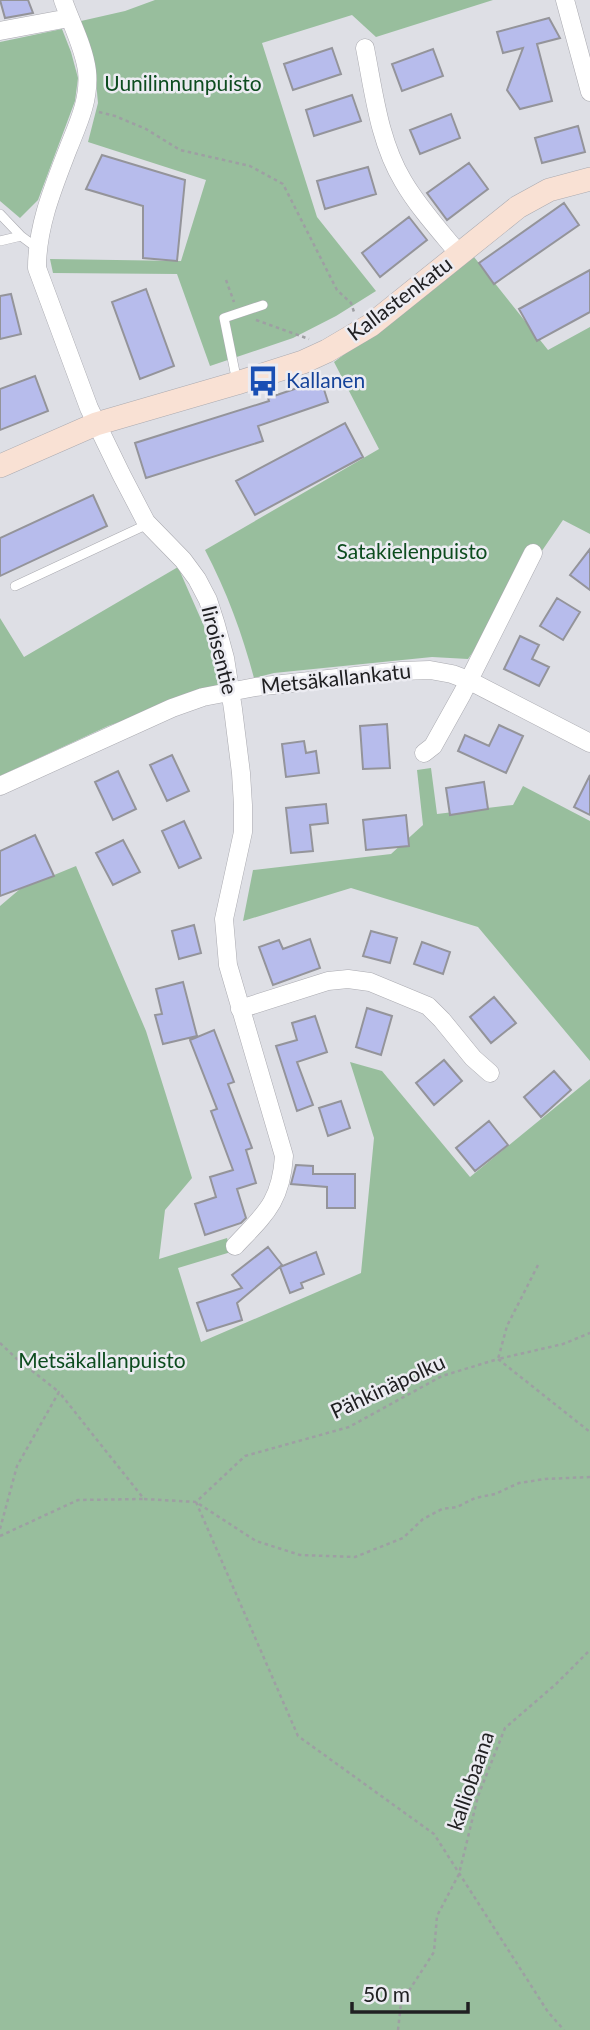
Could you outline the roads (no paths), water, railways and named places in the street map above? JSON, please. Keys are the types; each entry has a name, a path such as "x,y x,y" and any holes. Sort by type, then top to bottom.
{"street":[{"name":"Iiroisentie","path":"63,0 87,72 84,109 47,204 37,247 37,268 43,291 96,424 135,503 148,524 183,560 208,600 225,659 242,773 243,832 224,919 228,965 284,1156 278,1193 268,1210 235,1246"},
{"path":"565,0 590,92"},
{"path":"0,31 69,18"},
{"path":"365,48 380,122 395,165 415,199 459,254"},
{"name":"Kallastenkatu","path":"0,466 96,424 303,362 352,338 371,325 537,195 569,183 590,179"},
{"path":"424,753 433,746 533,553"},
{"name":"Metsäkallankatu","path":"0,786 172,708 203,697 230,691 401,671 429,670 468,680 590,743"},
{"path":"240,1009 328,981 348,979 370,982 428,1006 473,1058 490,1073"}],"lane":[{"path":"0,214 21,236 37,247"},
{"path":"0,241 21,236"},
{"path":"237,383 224,318 263,305"},
{"path":"15,586 148,524"}],"place":[{"name":"Kallanen","path":"263,381"}],"park label":[{"name":"Uunilinnunpuisto","path":"183,84"},
{"name":"Satakielenpuisto","path":"412,552"},
{"name":"Metsäkallanpuisto","path":"102,1361"}]}
